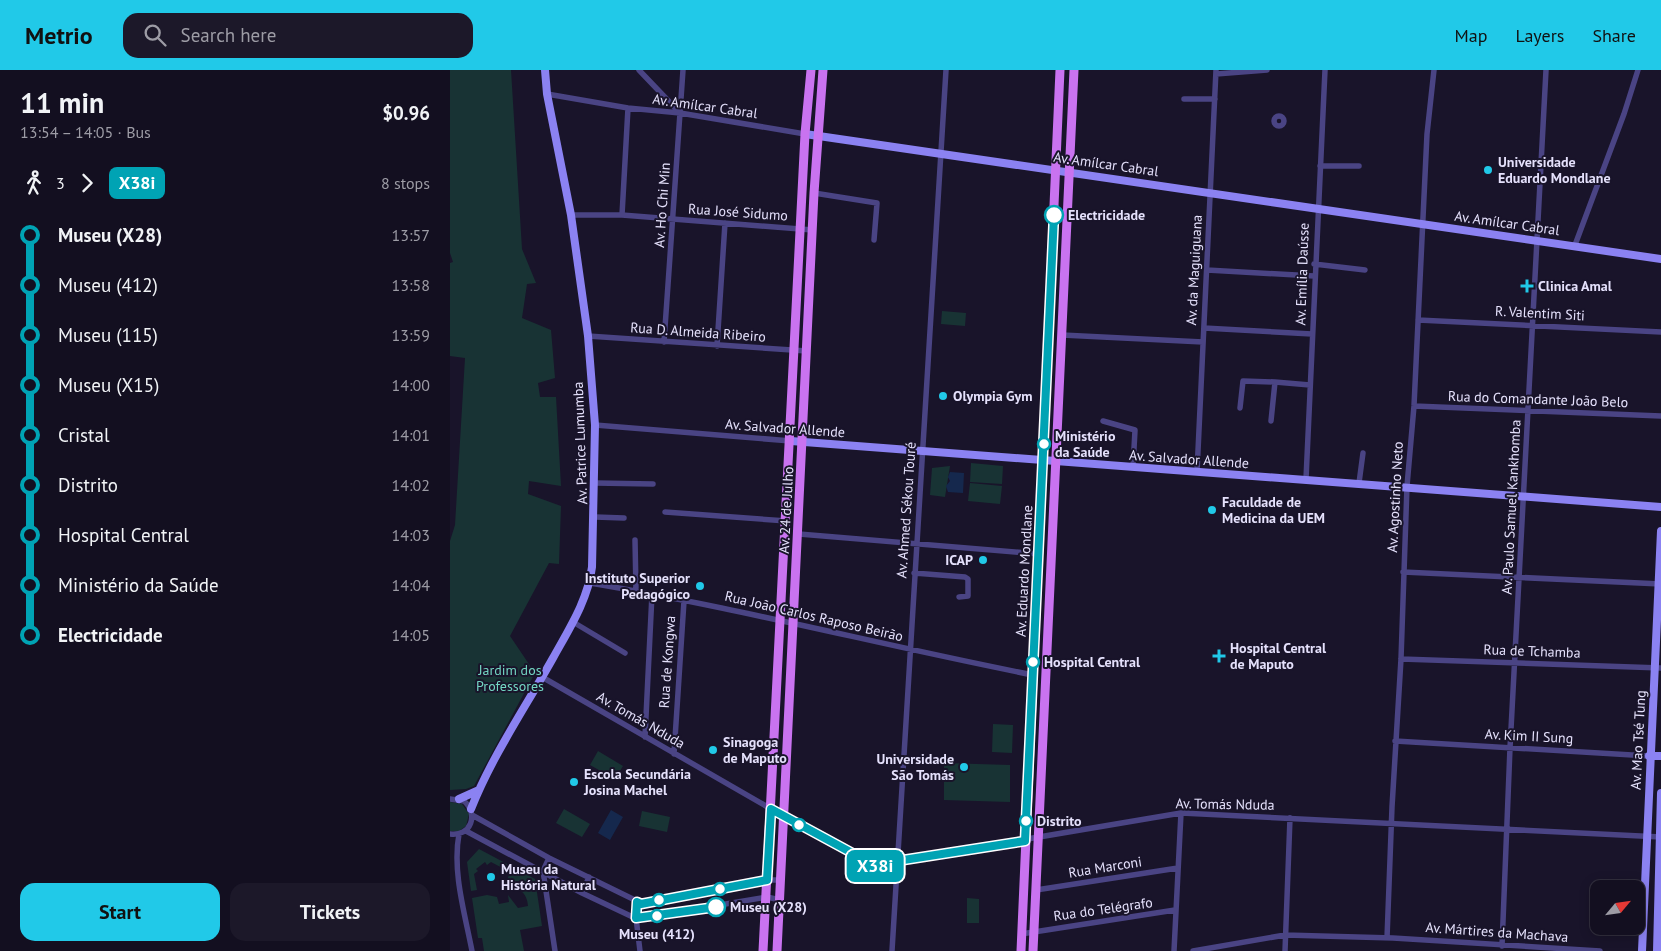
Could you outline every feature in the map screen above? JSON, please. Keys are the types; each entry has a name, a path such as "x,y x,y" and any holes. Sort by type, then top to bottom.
{"main road":[{"name":"Av. 24 de Julho","path":"762,898 767,880 806,134 811,70"},
{"name":"Av. 24 de Julho","path":"777,951 799,534 814,193 823,70"},
{"path":"1055,170 1059,70"},
{"name":"Av. Eduardo Mondlane","path":"1033,951 1074,70"},
{"name":"Av. Eduardo Mondlane","path":"1020,951 1044,461 1055,170"},
{"path":"762,898 764,951"}],"street":[{"name":"Av. Patrice Lumumba","path":"472,812 479,790 573,622 590,583 595,517 595,425 588,336 571,215 547,94 546,70"},
{"path":"638,70 680,113"},
{"name":"Av. Ho Chi Min","path":"664,342 683,70"},
{"name":"Av. Ahmed Sékou Touré","path":"892,951 946,70"},
{"path":"1216,72 1267,70"},
{"name":"Av. Emília Daússe","path":"1306,479 1314,264 1325,70"},
{"name":"Av. Agostinho Neto","path":"1390,938 1388,926 1407,486 1414,406 1427,134 1434,70"},
{"name":"Av. Paulo Samuel Kankhomba","path":"1502,946 1510,748 1546,70"},
{"path":"1575,245 1624,114 1638,70"},
{"name":"Av. da Maguiguana","path":"1197,472 1216,72"},
{"name":"Av. Amílcar Cabral","path":"547,94 628,108 680,113 818,136 1069,171 1661,259"},
{"path":"1184,99 1215,99"},
{"path":"622,215 628,108"},
{"path":"1320,166 1359,166"},
{"path":"814,193 874,200 878,206 874,240"},
{"name":"Rua José Sidumo","path":"571,215 622,215 813,230"},
{"path":"717,346 725,223"},
{"path":"1314,264 1365,270"},
{"path":"1207,270 1314,276"},
{"name":"R. Valentim Siti","path":"1418,320 1661,332"},
{"path":"1204,328 1312,334"},
{"path":"1062,335 1203,342"},
{"name":"Rua D. Almeida Ribeiro","path":"588,336 807,351"},
{"path":"1240,408 1243,381 1310,385"},
{"path":"1271,421 1275,382"},
{"name":"Rua do Comandante João Belo","path":"1414,406 1661,416"},
{"path":"1103,421 1135,430 1133,467"},
{"name":"Av. Salvador Allende","path":"595,425 1044,461 1661,506"},
{"path":"1359,483 1363,453"},
{"path":"595,483 653,484"},
{"path":"665,512 787,520"},
{"path":"595,517 624,518"},
{"name":"Av. Mao Tsé Tung","path":"1642,951 1649,756 1658,668 1661,531"},
{"path":"799,534 1039,554"},
{"path":"635,540 636,590"},
{"path":"1403,572 1660,584"},
{"path":"914,573 965,577 968,579 968,596 959,597"},
{"name":"Rua João Carlos Raposo Beirão","path":"590,583 636,590 781,620 910,650 1033,675"},
{"path":"645,737 652,594"},
{"name":"Rua de Kongwa","path":"674,754 684,601"},
{"path":"573,622 625,653"},
{"name":"Rua de Tchamba","path":"1401,659 1658,668"},
{"name":"Av. Tomás Nduda","path":"542,677 785,817 874,865 882,866 897,861 1038,839 1181,813 1660,837"},
{"name":"Av. Kim II Sung","path":"1396,741 1661,756"},
{"path":"450,799 459,799 479,790"},
{"name":"Av. Mao Tsé Tung","path":"1657,951 1661,793"},
{"path":"459,799 472,812 552,859 641,904 767,880 781,880"},
{"path":"450,834 459,834 466,831 471,824 472,812"},
{"path":"1174,951 1181,813"},
{"path":"1285,951 1290,818"},
{"path":"466,831 582,893 636,918 762,898 780,900"},
{"path":"459,834 457,846 458,871 472,951"},
{"path":"552,859 542,871 556,951"},
{"name":"Rua Marconi","path":"1036,890 1178,868"},
{"path":"582,893 589,877"},
{"path":"637,902 636,918 640,951"},
{"name":"Rua do Telégrafo","path":"1021,934 1175,910"},
{"name":"Av. Mártires da Machava","path":"1193,951 1285,935 1390,938 1600,951"}],"green space":[{"name":"Jardim dos Professores","path":"450,70 511,70 522,249 536,283 527,284 522,318 551,330 555,378 538,383 540,397 556,397 561,486 529,481 528,494 561,506 559,564 549,563 510,636 535,673 474,786 466,789 450,790 450,541 455,525 465,358 450,356 450,263 453,262 450,253"},
{"path":"942,311 966,313 965,326 941,324"},
{"path":"971,463 1003,466 1002,484 970,482"},
{"path":"950,466 945,497 930,495 932,468"},
{"path":"970,483 1002,486 1000,504 968,501"},
{"path":"993,724 1013,725 1012,753 992,752"},
{"path":"598,751 623,766 615,779 590,765"},
{"path":"944,763 1010,765 1010,802 944,800"},
{"path":"450,802 462,804 469,814 466,826 459,831 450,831"},
{"path":"564,809 590,824 582,837 556,823"},
{"path":"642,811 670,817 667,832 639,826"},
{"path":"479,849 535,879 542,926 520,930 524,951 484,951 482,938 478,938 472,898 487,895 497,897 499,904 509,902 508,895 518,908 528,906 525,895 521,891 511,886 510,888 505,886 510,872 491,862 487,865 485,862 476,869 478,871 474,874 477,890 471,891 467,862"},
{"path":"967,898 979,899 979,923 967,923"}],"water":[{"path":"950,472 964,473 963,493 948,492 946,486 950,481 948,477"},
{"path":"611,810 623,817 610,840 598,833"}],"bus line":[{"name":"X38i","path":"716,907 636,918 637,902 641,904 767,880 771,809 878,867 897,861 1025,841 1042,512 1044,425 1054,215"}],"place":[{"name":"Universidade Eduardo Mondlane","path":"1488,170"},
{"name":"Electricidade","path":"1054,215"},
{"name":"Clinica Amal","path":"1527,286"},
{"name":"Olympia Gym","path":"943,396"},
{"name":"Ministério da Saúde","path":"1044,444"},
{"name":"Faculdade de Medicina da UEM","path":"1212,510"},
{"name":"ICAP","path":"983,560"},
{"name":"Instituto Superior Pedagógico","path":"700,586"},
{"name":"Hospital Central de Maputo","path":"1219,656"},
{"name":"Hospital Central","path":"1033,662"},
{"name":"Sinagoga de Maputo","path":"713,750"},
{"name":"Universidade São Tomás","path":"964,767"},
{"name":"Escola Secundária Josina Machel","path":"574,782"},
{"name":"Distrito","path":"1026,821"},
{"name":"Museu da História Natural","path":"491,877"},
{"name":"Museu (X28)","path":"716,907"},
{"name":"Museu (412)","path":"657,916"}]}
